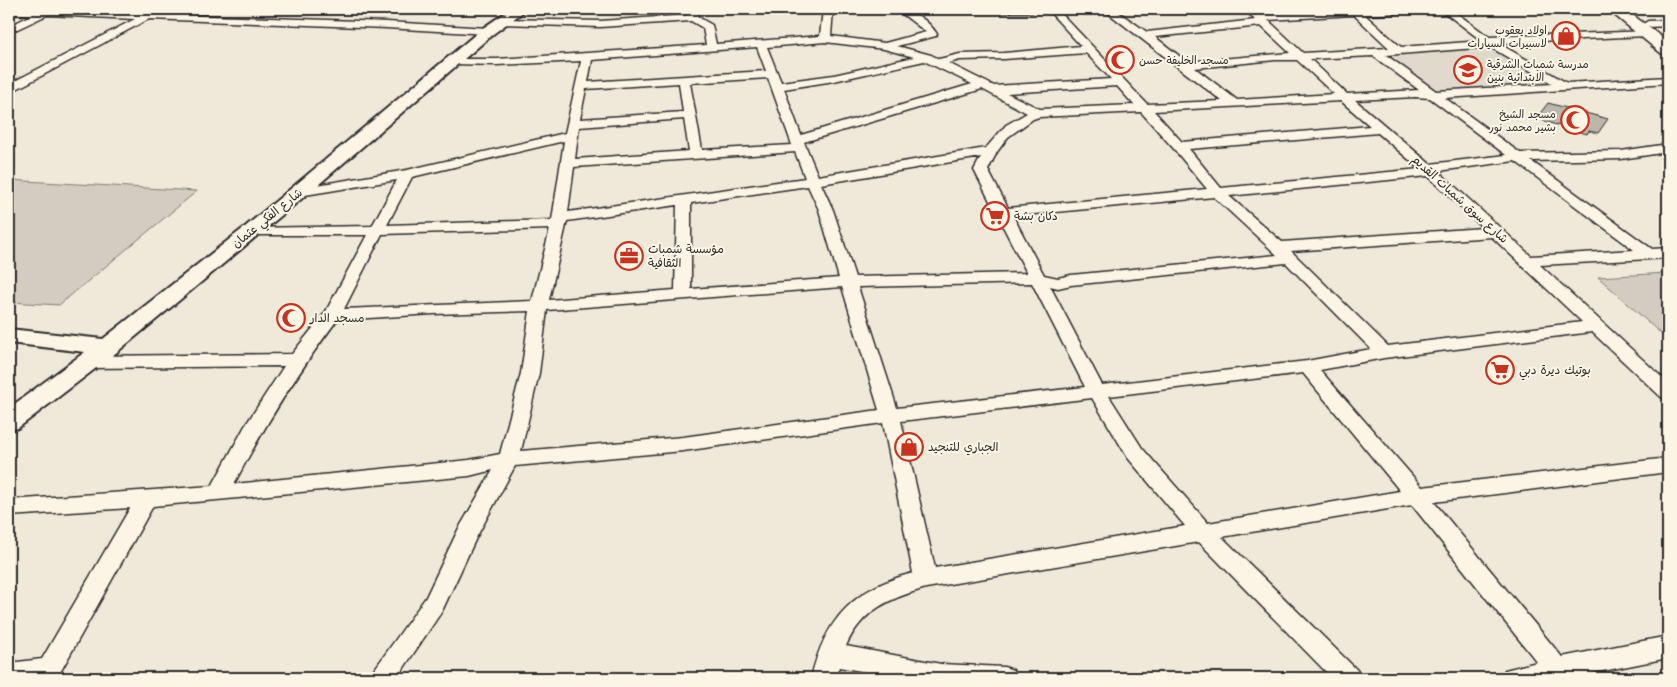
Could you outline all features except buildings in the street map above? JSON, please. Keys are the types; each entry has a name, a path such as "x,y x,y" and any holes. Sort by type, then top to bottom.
{"highway":[{"path":"1615,9 1647,29 1668,39"},
{"path":"1629,9 1668,50"}],"street":[{"path":"9,89 157,9"},
{"name":"شارع الفكي عثمان","path":"9,421 109,347 299,192 495,26 520,9"},
{"path":"825,39 828,9"},
{"path":"884,46 923,38 932,34 929,29 901,9"},
{"path":"924,9 1032,9"},
{"path":"1052,9 1179,146 1216,192 1285,252 1384,352"},
{"path":"1108,9 1145,34 1234,104"},
{"path":"1145,34 1257,16 1354,10 1416,9"},
{"path":"1445,9 1490,42 1563,85"},
{"path":"1354,10 1399,51"},
{"path":"9,11 387,25 495,26 640,23 693,13 708,27 712,49"},
{"path":"9,30 47,12"},
{"name":"شارع سوق شمبات القديم","path":"1257,16 1298,56 1429,170 1529,261 1595,326 1668,393"},
{"path":"1186,66 1298,56 1399,51 1647,29 1668,23"},
{"path":"453,61 497,62 587,57 825,39 884,46 927,57 1038,113"},
{"path":"761,44 812,180 826,210 890,416 926,579"},
{"path":"940,62 960,57 1004,56 1090,49"},
{"path":"1375,52 1649,254"},
{"path":"383,678 434,604 466,536 509,459 530,373 539,306 559,221 573,129 587,57"},
{"path":"582,86 684,80 834,78 927,57"},
{"path":"684,80 696,154"},
{"path":"1348,678 1203,532 1135,453 1097,392 981,170 990,150 1020,119 1038,113 1145,109 1415,93 1434,95 1563,85 1668,80"},
{"path":"568,164 798,144 988,88 1121,82"},
{"path":"299,192 407,174 573,129 618,122 690,115"},
{"path":"1179,146 1381,129"},
{"path":"1003,213 1429,170 1519,157 1621,155 1668,148"},
{"path":"251,231 378,230 559,221 990,150"},
{"path":"218,493 252,431 297,360 332,315 407,174"},
{"path":"683,295 684,200"},
{"path":"332,315 433,309 539,306 847,282 1036,278 1058,283 1285,252 1497,232"},
{"path":"1529,261 1668,253"},
{"path":"9,508 218,493 469,468 509,459 683,444 890,416 1307,367 1384,352 1595,326"},
{"path":"9,336 109,347"},
{"path":"89,362 297,360"},
{"path":"1307,367 1417,496 1557,669"},
{"path":"823,678 830,654 843,625 859,609 883,593 926,579 1417,496 1668,465"},
{"path":"9,674 47,673 146,498"},
{"path":"1514,678 1668,647"},
{"path":"830,654 942,674 1004,678"}],"shaded area":[{"name":"مدرسة شمبات الشرقية الابتدائية بنين","path":"1492,48 1554,84 1441,92 1386,55"},
{"path":"9,180 197,191 59,305 9,302"},
{"path":"1668,273 1668,340 1598,277"}],"place":[{"name":"اولاد يعقوب لاسبيرات السيارات","path":"1566,36"},
{"name":"مسجد الخليفة حسن","path":"1120,60"},
{"name":"مدرسة شمبات الشرقية الابتدائية بنين","path":"1468,70"},
{"name":"مسجد الشيخ بشير محمد نور","path":"1575,120"},
{"name":"دكان بشة","path":"995,216"},
{"name":"مؤسسة شمبات الثقافية","path":"629,256"},
{"name":"مسجد الدار","path":"291,318"},
{"name":"بوتيك ديرة دبي","path":"1500,370"},
{"name":"الجباري للتنجيد","path":"909,447"}]}
